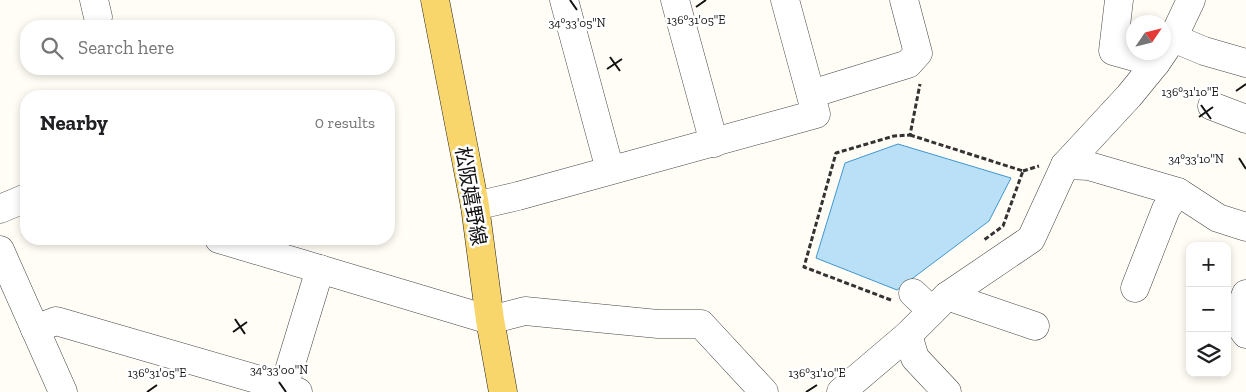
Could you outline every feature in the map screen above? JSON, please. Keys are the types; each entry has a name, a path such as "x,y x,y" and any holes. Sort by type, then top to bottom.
{"main road":[{"name":"松阪嬉野線","path":"435,0 475,206 490,320 503,392"}],"street":[{"path":"564,0 610,170"},
{"path":"675,0 714,142"},
{"path":"475,206 518,196 816,114 785,0"},
{"path":"811,94 908,64 918,53 904,0"},
{"path":"1119,0 1113,51 1156,63"},
{"path":"841,392 908,335 931,300 1031,239 1065,166 1129,96 1156,63 1173,38 1191,0"},
{"path":"1173,38 1204,51 1246,63"},
{"path":"1212,106 1246,119"},
{"path":"1065,166 1089,166 1178,192 1218,218 1246,226"},
{"path":"1135,288 1166,209 1178,192"},
{"path":"0,208 20,200"},
{"path":"238,245 490,320 525,311 658,324 701,324 764,392"},
{"path":"0,250 62,392"},
{"path":"35,329 56,321 291,390 320,269"},
{"path":"1246,294 1236,320 1246,334"},
{"path":"931,300 1035,326"},
{"path":"908,335 915,358 947,392"}],"path":[{"path":"910,135 924,63 918,53"},
{"path":"931,300 900,303 804,268 836,153 894,136 910,135 1023,171 1003,226 981,242"}],"water":[{"path":"898,144 1011,178 989,221 897,290 816,258 845,163"}]}
